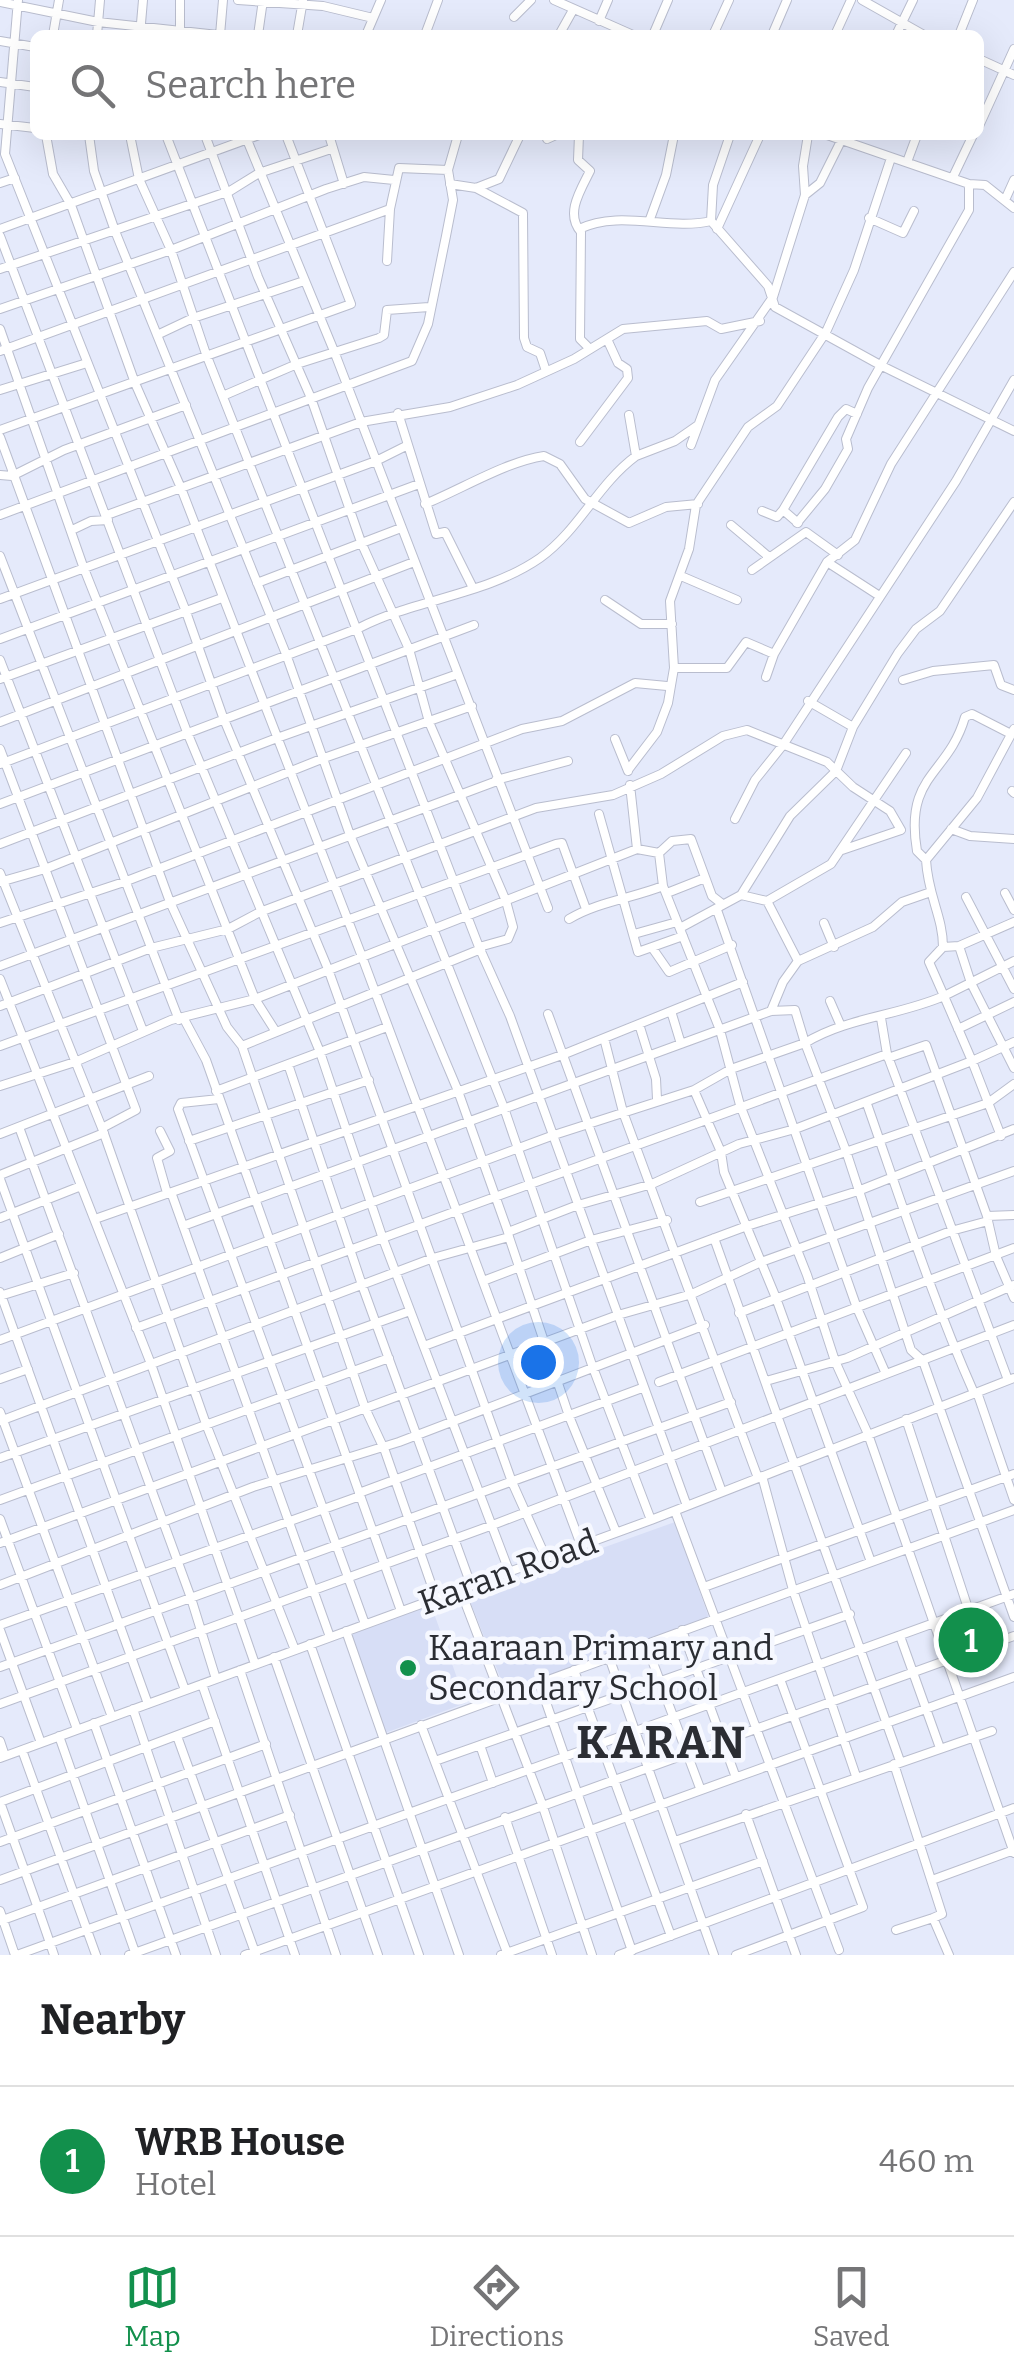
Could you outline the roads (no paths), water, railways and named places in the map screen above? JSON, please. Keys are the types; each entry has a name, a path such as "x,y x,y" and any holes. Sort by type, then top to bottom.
{"street":[{"path":"55,30 59,0"},
{"path":"97,30 100,0"},
{"path":"140,30 143,0"},
{"path":"180,0 180,30"},
{"path":"220,30 223,0"},
{"path":"238,0 303,3 373,18"},
{"path":"368,30 381,0"},
{"path":"426,30 438,0"},
{"path":"514,17 532,0"},
{"path":"554,0 621,30"},
{"path":"600,21 608,0"},
{"path":"655,30 668,0"},
{"path":"716,30 729,0"},
{"path":"774,30 787,0"},
{"path":"837,30 850,0"},
{"path":"862,0 914,30"},
{"path":"899,30 913,0"},
{"path":"961,30 973,0"},
{"path":"259,30 263,1"},
{"path":"0,2 135,30"},
{"path":"299,30 303,3"},
{"path":"17,4 12,83 4,124 6,154 158,538 223,718 328,969 512,1482 546,1558"},
{"path":"562,30 573,10"},
{"path":"0,42 30,47"},
{"path":"984,115 1014,49"},
{"path":"984,61 1014,74"},
{"path":"0,82 30,85"},
{"path":"4,124 30,127"},
{"path":"47,140 53,174 71,205 135,384 181,488 264,702 344,920 419,1105 534,1428 581,1545"},
{"path":"90,140 116,231 286,654 350,835 368,870 458,1092 568,1416 616,1532"},
{"path":"131,140 139,179 171,250 206,354 504,1108 592,1365 651,1520"},
{"path":"168,140 529,1066 656,1429 687,1506"},
{"path":"207,140 230,191 255,258 258,277 268,292 325,434 361,542 409,649 429,722 506,900 513,927 508,939 242,1046"},
{"path":"238,140 212,154 0,232 187,732 274,947 308,1019 383,1240 509,1571"},
{"path":"247,140 334,350 427,603 455,675 472,706 524,853 548,908"},
{"path":"288,140 351,304 206,354 172,371 0,433 88,687 160,865 170,902 227,1026 242,1046 353,1374 436,1598"},
{"path":"330,140 344,184"},
{"path":"0,515 412,362 423,339 453,200 448,170 457,140"},
{"path":"476,188 499,179 518,140"},
{"path":"579,140 578,160 590,171 572,208 579,229 580,339 590,349"},
{"path":"650,219 666,175 673,140"},
{"path":"728,140 713,184 711,221 748,260 775,306 882,366 1014,431"},
{"path":"717,229 758,140"},
{"path":"691,445 716,380 773,297 805,195 803,166 807,140"},
{"path":"805,195 820,184 840,144 846,140"},
{"path":"850,140 891,158 970,184 985,185 1014,208"},
{"path":"907,162 915,140"},
{"path":"954,177 972,140"},
{"path":"0,270 230,191 259,173 331,149"},
{"path":"628,770 657,732 668,703 667,686 674,668 670,601 681,576 698,504 748,428 777,406 826,332 854,270 868,218 891,158"},
{"path":"387,261 390,209 398,168 448,170"},
{"path":"0,309 59,291 364,177 394,180"},
{"path":"0,184 15,178"},
{"path":"1005,200 1014,180"},
{"path":"450,184 476,188 523,213 524,338 527,346 540,353 546,371"},
{"path":"797,523 825,490 848,449 846,438 857,414 969,210 970,184"},
{"path":"4,350 39,334 109,314 390,209"},
{"path":"868,218 903,233 914,211"},
{"path":"579,229 650,219 692,225 711,221"},
{"path":"766,677 774,654 827,562 838,555 868,519 890,464 1014,272"},
{"path":"158,335 193,318 304,281"},
{"path":"225,395 334,350 384,335 387,310 429,306"},
{"path":"72,530 361,422 398,413 450,408 546,371 623,330 707,321 721,329 760,320"},
{"path":"0,329 4,350 49,459 83,566 255,999 276,1032"},
{"path":"580,442 628,378 607,339"},
{"path":"0,390 87,362"},
{"path":"734,819 1014,380"},
{"path":"0,476 12,476 114,431 186,405"},
{"path":"762,511 777,517 838,416 846,409 857,414"},
{"path":"398,413 436,534 445,532 472,588"},
{"path":"629,414 636,456"},
{"path":"2,763 358,628 393,610 472,588 539,558 636,456 675,441 700,424"},
{"path":"0,599 376,461 408,444"},
{"path":"425,504 475,485 504,468 544,456 560,464 581,495 631,524 653,511 698,504"},
{"path":"0,639 419,484"},
{"path":"599,814 640,954 740,895 790,816 836,771 853,727 898,653 916,629 940,612 1014,502"},
{"path":"783,510 838,555"},
{"path":"731,525 769,557"},
{"path":"257,583 400,528"},
{"path":"752,570 807,532"},
{"path":"0,559 151,948 181,1020 206,1060 400,1611"},
{"path":"0,722 55,697 127,676 414,562"},
{"path":"827,562 878,596"},
{"path":"681,576 737,600"},
{"path":"3,678 222,598"},
{"path":"605,600 641,624 672,624"},
{"path":"0,804 474,624"},
{"path":"674,668 727,668 746,642 774,654"},
{"path":"0,660 3,678 143,1032"},
{"path":"903,680 932,671 994,665 1001,685 1014,690"},
{"path":"0,844 239,752 455,675"},
{"path":"0,923 124,882 198,850 412,769 448,760 532,725 562,721 635,683 667,686"},
{"path":"808,702 853,727"},
{"path":"294,1650 207,1425 103,1130 1,878 45,869 72,854 146,830 324,758 472,706"},
{"path":"926,860 976,798 1012,732 972,714 966,716 954,746 926,777 917,804 917,851 926,860 928,894 944,924 943,947 929,965 1001,1136"},
{"path":"3,1005 151,948 228,928 403,856 536,808 613,795 738,732 772,738 783,746 818,756 890,811 901,830 842,850"},
{"path":"615,739 628,770 637,849"},
{"path":"0,750 136,1110 66,1149 0,1177 184,1690"},
{"path":"740,895 768,902 825,868 842,850 906,753"},
{"path":"0,966 462,793 568,761"},
{"path":"951,829 970,836 1011,838 1014,827"},
{"path":"659,852 672,840 691,839 719,906 857,1308 886,1374"},
{"path":"0,1046 170,987 489,865 562,844 586,909"},
{"path":"1,1084 75,1062 143,1032 255,999 361,954 637,849 659,852"},
{"path":"659,852 665,889 720,1030 740,1106 798,1249 835,1361 868,1434 1014,1851 932,1880"},
{"path":"569,919 586,909 706,878"},
{"path":"1006,893 1014,910"},
{"path":"771,1011 782,982 798,961 834,947 855,931 873,927 902,902 928,894"},
{"path":"966,897 1014,990"},
{"path":"768,902 798,961"},
{"path":"943,947 959,946 1014,922"},
{"path":"824,923 834,947"},
{"path":"634,934 680,928"},
{"path":"653,949 665,972 695,964 732,945"},
{"path":"959,946 971,983 1014,1068"},
{"path":"0,1340 554,1135 694,1090 731,1069 805,1043 840,1024 881,1018 944,996 1014,961"},
{"path":"0,979 3,1005 40,1074 150,1364 255,1664"},
{"path":"95,1219 562,1055 743,982"},
{"path":"830,1001 840,1024"},
{"path":"958,1030 1014,1002"},
{"path":"183,1226 756,1016 795,1010 883,1259 910,1350 923,1361 980,1522 1011,1596 1014,1616"},
{"path":"671,1011 681,1044"},
{"path":"548,1014 722,1492"},
{"path":"881,1018 888,1056 964,1269 1011,1379"},
{"path":"639,1024 656,1079 657,1099"},
{"path":"365,1624 189,1141 179,1104 218,1095 251,1078 387,1026"},
{"path":"604,1038 623,1112 778,1522 793,1590 856,1776"},
{"path":"112,1716 1,1417 433,1258 472,1248 578,1204 652,1184 721,1152 866,1104 1014,1042"},
{"path":"136,1328 637,1149 707,1117 926,1046 987,1218 996,1256 1014,1298"},
{"path":"288,1064 317,1140 362,1285 471,1585"},
{"path":"0,1134 149,1076"},
{"path":"189,1141 369,1080"},
{"path":"700,1202 770,1181 951,1112 988,1103 1014,1084"},
{"path":"694,1090 776,1298 871,1562"},
{"path":"866,1104 906,1210 914,1247 1010,1475 1014,1500"},
{"path":"19,1127 192,1598 216,1679"},
{"path":"424,1346 819,1200 858,1190 1014,1129"},
{"path":"160,1132 170,1150 157,1158 330,1637"},
{"path":"4,1542 618,1315 692,1294 726,1276 869,1222 976,1188 1012,1172 1014,1186"},
{"path":"0,1218 80,1186"},
{"path":"740,1313 987,1218 1014,1215"},
{"path":"483,1281 592,1240 666,1220"},
{"path":"0,1258 59,1234"},
{"path":"714,1238 876,1686 942,1914 896,1930"},
{"path":"658,1382 1014,1248"},
{"path":"74,1273 0,1295 148,1704"},
{"path":"766,1381 875,1346 1012,1286"},
{"path":"0,1458 410,1311"},
{"path":"0,1585 308,1469 416,1435 705,1325"},
{"path":"0,1704 385,1566 1014,1325"},
{"path":"0,1500 388,1358"},
{"path":"0,1380 28,1369"},
{"name":"Karan Road","path":"3,1757 651,1520 1011,1379"},
{"path":"41,1743 0,1627 323,1510 642,1388"},
{"path":"0,1668 730,1402"},
{"path":"906,1419 981,1648"},
{"path":"704,1587 1010,1475"},
{"path":"675,1510 839,1950"},
{"path":"0,1880 1014,1510"},
{"path":"0,1519 4,1542 22,1577 77,1730"},
{"path":"460,1589 542,1804 592,1955"},
{"path":"290,1815 1,1917 16,1955 1011,1596"},
{"path":"435,1761 850,1614"},
{"path":"682,1630 736,1776"},
{"path":"346,1631 458,1955"},
{"path":"900,1636 940,1748"},
{"path":"59,1736 134,1954 205,1924 1014,1636"},
{"path":"310,1644 419,1955"},
{"path":"646,1644 700,1788"},
{"path":"609,1657 714,1955"},
{"path":"274,1658 378,1955"},
{"path":"240,1670 336,1955"},
{"path":"574,1670 671,1936"},
{"path":"177,1736 241,1912 252,1954 1014,1677"},
{"path":"736,1955 863,1907 780,1679"},
{"path":"539,1682 632,1953"},
{"path":"202,1684 294,1955"},
{"path":"133,1709 216,1955"},
{"path":"54,1955 0,1802 215,1721"},
{"path":"94,1723 176,1955"},
{"path":"422,1726 506,1954 763,1860"},
{"path":"675,1841 784,1800 992,1731"},
{"path":"0,1742 3,1757"},
{"path":"0,1842 266,1744"},
{"path":"480,1745 493,1783"},
{"path":"22,1750 96,1955"},
{"path":"619,1955 1014,1808"},
{"path":"746,1814 796,1955"},
{"path":"505,1818 552,1955"},
{"path":"932,1918 949,1955"}],"place":[{"name":"WRB House","path":"971,1640"},
{"name":"Kaaraan Primary and Secondary School","path":"408,1668"}],"district":[{"name":"KARAN","path":"662,1743"}]}
